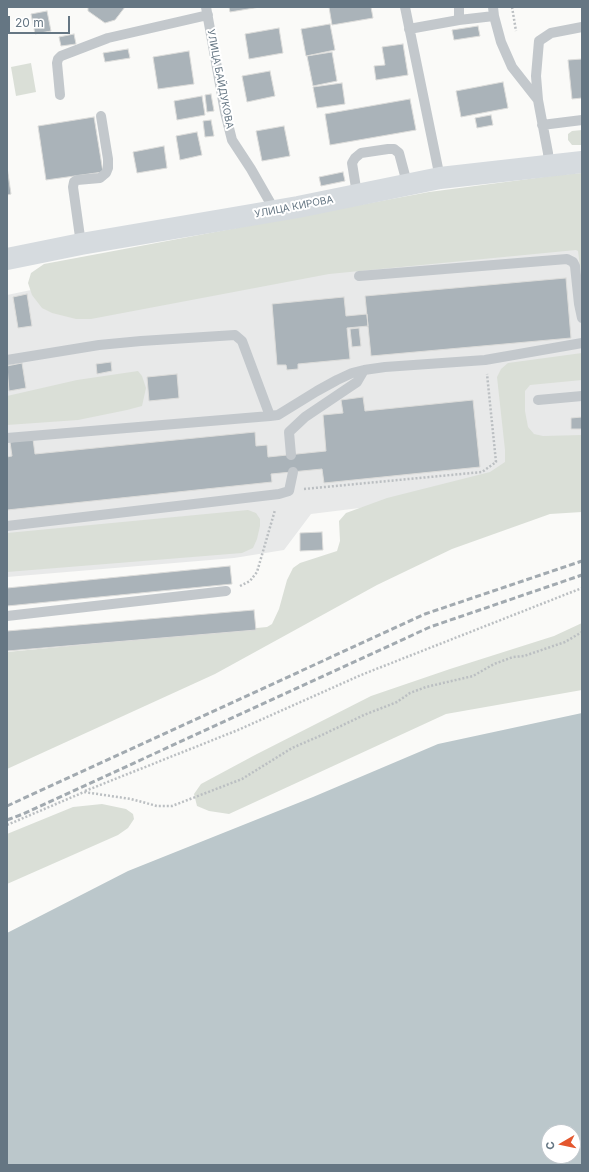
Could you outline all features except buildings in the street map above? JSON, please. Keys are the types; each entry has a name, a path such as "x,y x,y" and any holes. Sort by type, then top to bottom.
{"street":[{"name":"УЛИЦА КИРОВА","path":"7,259 440,178 582,162"}],"lane":[{"path":"405,7 440,178"},
{"path":"459,7 459,20"},
{"path":"60,95 57,63 61,56 108,38 207,11"},
{"name":"УЛИЦА БАЙДУКОВА","path":"207,11 225,112 232,140 275,210"},
{"path":"409,29 494,12 501,42 512,67 538,100"},
{"path":"549,166 538,100 536,76 539,41 551,33 582,27"},
{"path":"81,244 74,182 77,180 100,178 106,173 108,168 108,160 101,116"},
{"path":"542,124 582,120"},
{"path":"357,194 352,163 361,153 394,149 399,153 407,184"},
{"path":"358,276 568,259 576,266 579,304 582,318"},
{"path":"7,360 99,345 235,335 242,341 270,416"},
{"path":"7,438 278,415 337,380 352,373 364,370 486,360 582,343"},
{"path":"291,455 290,432 305,418 357,382 364,370"},
{"path":"538,400 582,396"},
{"path":"7,526 284,493 293,472"},
{"path":"7,616 226,591"}],"path":[{"path":"226,591 250,582 257,572 284,493 482,472 496,462 486,360"},
{"path":"7,824 238,730 361,675 582,588"},
{"path":"84,792 131,799 157,806 172,806 242,779 292,748 364,715 397,702 410,693 426,686 473,676 494,664 513,657 524,656 565,642 582,632"}],"shaded area":[{"path":"31,63 36,92 16,96 11,67"},
{"path":"582,130 582,145 572,145 568,140 568,134 572,131"},
{"path":"582,173 582,281 578,251 576,250 329,274 91,319 76,319 52,313 42,308 32,295 28,283 31,273 44,264 429,192"},
{"path":"582,196 582,448 400,503 311,514 284,550 234,558 7,577 7,295"},
{"path":"582,353 582,380 530,385 525,391 525,411 528,427 534,434 543,436 582,435 582,512 550,514 452,549 377,585 215,674 7,769 7,652 267,627 272,624 279,609 287,580 293,568 300,563 337,551 340,541 339,521 346,513 387,498 490,472 505,462 497,377 501,369 508,363"},
{"path":"138,371 142,376 146,388 142,406 78,420 7,425 7,396 77,380"},
{"path":"248,510 256,513 260,519 260,526 253,548 242,553 7,572 7,533"},
{"path":"582,623 582,690 446,714 229,814 209,811 197,806 194,794 201,784 371,696 554,636"},
{"path":"582,713 582,1165 7,1165 7,933 128,871 313,797 438,744"},
{"path":"102,804 126,809 133,814 134,819 128,828 118,835 7,884 7,834 73,807"}],"railway":[{"path":"7,806 425,614 582,561"},
{"path":"7,820 430,627 582,575"}]}
